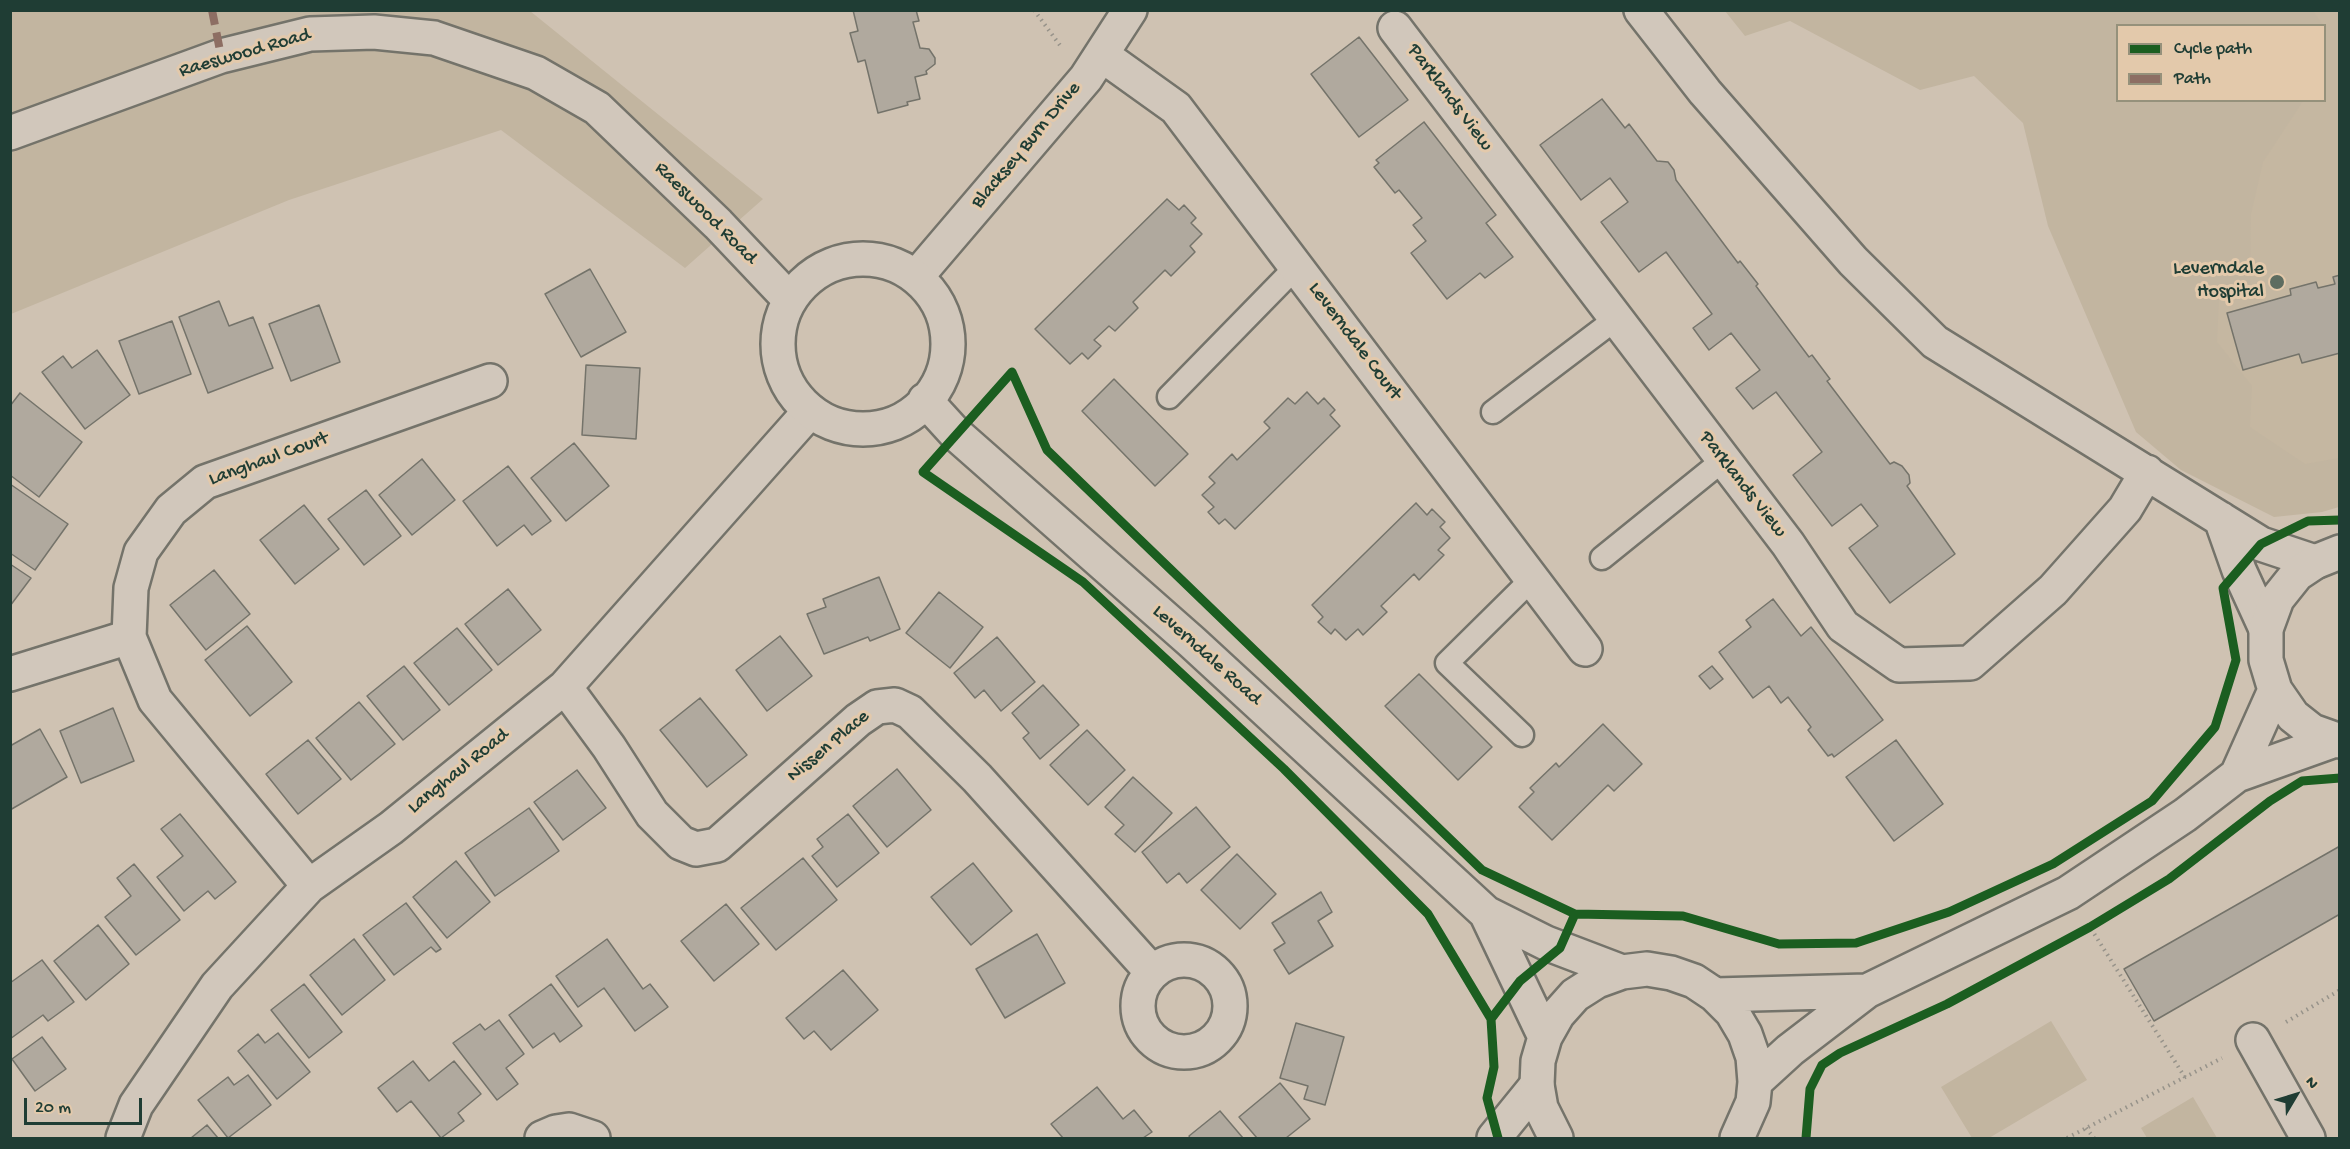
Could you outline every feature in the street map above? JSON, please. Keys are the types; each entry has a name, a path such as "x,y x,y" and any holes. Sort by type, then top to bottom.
{"street":[{"name":"Blacksey Burn Drive","path":"917,276 1094,66 1130,10"},
{"path":"1641,10 1705,92 1853,261 1935,342 2261,544 2327,557"},
{"name":"Parklands View","path":"1395,28 1617,318 1722,461 1788,544 1843,626 1899,665 1970,663 2053,590 2125,509 2147,472"},
{"name":"Raeswood Road","path":"10,133 221,56 310,34 374,32 434,38 536,73 597,108 718,224 790,300"},
{"name":"Leverndale Court","path":"1094,66 1176,108 1585,649"},
{"path":"849,258 888,261 917,276 939,305 948,338 943,374 926,400 892,424 865,429 838,425 810,411 786,382 777,354 779,321 790,300 816,273 849,258"},
{"name":"Langhaul Court","path":"309,886 155,700 129,637 131,588 141,552 171,510 205,482 490,381"},
{"name":"Leverndale Road","path":"926,400 956,434 1192,642 1485,913 1546,943 1622,972"},
{"name":"Langhaul Road","path":"123,1138 136,1106 217,986 309,886 391,828 565,687 810,411"},
{"path":"2221,519 2239,570 2266,629"},
{"path":"2327,557 2297,574 2277,599 2266,629 2266,660 2275,690 2293,716 2312,731 2337,741"},
{"path":"10,674 129,637"},
{"name":"Nissen Place","path":"565,687 609,747 652,814 681,843 696,849 717,845 858,720 877,707 895,705 910,712 977,778 1152,972"},
{"path":"2237,776 2275,690"},
{"path":"1755,1082 1790,1050 1867,991 2068,893 2185,815 2237,776 2337,741"},
{"name":"Leverndale Road","path":"1485,913 1545,1037"},
{"path":"1556,1138 1541,1108 1537,1084 1538,1060 1545,1037 1558,1014 1575,995 1597,981 1622,972 1647,969 1671,973 1694,981 1715,995 1732,1012 1745,1034 1753,1057 1755,1082 1746,1132"},
{"path":"1715,995 1867,991"},
{"path":"2253,1040 2308,1138"},
{"path":"1494,1138 1537,1084"},
{"path":"542,1138 569,1130 593,1138"}],"lane":[{"path":"1169,397 1297,266"},
{"path":"1493,412 1617,318"},
{"path":"1602,558 1722,461"},
{"path":"1522,735 1447,663 1532,579"}],"path":[{"path":"1034,10 1094,66"},
{"path":"2068,893 2186,1079"},
{"path":"2080,933 2100,921"},
{"path":"2067,1138 2186,1079 2340,990"},
{"path":"2086,1128 2094,1138"}],"shaded area":[{"path":"10,11 530,11 763,199 685,268 501,130 289,200 11,314"},
{"path":"1725,11 2313,11 2322,24 2116,24 2116,102 2302,102 2263,162 2251,214 2250,290 2219,298 2217,342 2252,386 2250,427 2305,464 2339,458 2339,507 2322,512 2274,517 2181,470 2136,432 2048,226 2023,123 1974,76 1920,90 1790,21 1745,36"},
{"name":"Leverndale Hospital","path":"2246,11 2339,11 2339,502 2195,464 2236,102 2326,102 2326,24 2244,24"},
{"path":"2051,1021 2087,1080 1989,1138 1972,1138 1941,1087"},
{"path":"2193,1097 2217,1138 2147,1138 2141,1128"}],"building":[{"path":"853,10 916,10 919,21 913,22 920,48 929,49 935,58 935,64 926,71 927,74 915,77 920,99 907,102 908,105 878,113 865,60 858,62 850,33 858,31"},
{"path":"1359,37 1408,100 1359,137 1311,74"},
{"path":"1602,99 1625,128 1629,124 1657,161 1668,162 1674,170 1676,180 1738,263 1740,261 1758,284 1756,286 1809,357 1812,355 1830,379 1827,381 1890,464 1894,462 1902,466 1909,475 1910,483 1907,486 1955,554 1890,603 1849,548 1878,526 1861,504 1832,526 1793,475 1822,452 1776,392 1753,409 1736,388 1760,370 1731,333 1709,350 1693,328 1712,314 1666,252 1639,272 1601,222 1628,202 1610,178 1581,200 1540,145"},
{"path":"1424,122 1496,215 1486,223 1513,257 1485,278 1480,273 1447,299 1411,253 1426,241 1413,225 1422,218 1399,190 1395,193 1374,167 1379,163 1376,160"},
{"path":"1167,199 1179,210 1184,205 1196,218 1191,223 1202,234 1190,246 1195,252 1171,276 1165,270 1133,302 1138,308 1115,331 1109,326 1094,340 1101,346 1088,359 1082,353 1070,364 1035,329"},
{"path":"590,269 626,332 581,357 545,294"},
{"path":"2340,275 2340,353 2302,363 2299,354 2243,370 2227,313 2291,295 2290,289 2316,282 2318,288 2335,284 2333,277"},
{"path":"219,301 229,326 253,317 273,368 208,393 179,317"},
{"path":"319,305 340,362 291,381 269,324"},
{"path":"172,321 191,374 139,394 119,341"},
{"path":"97,350 130,395 85,429 42,372 63,356 72,368"},
{"path":"586,365 640,368 636,439 582,435"},
{"path":"1114,379 1188,454 1155,486 1082,411"},
{"path":"1307,392 1318,404 1324,398 1335,410 1330,415 1340,426 1235,529 1225,519 1219,524 1208,512 1214,507 1202,495 1215,483 1209,477 1232,454 1237,460 1270,428 1264,422 1288,398 1295,404"},
{"path":"20,393 82,442 39,497 10,475 10,406"},
{"path":"574,443 609,486 566,521 531,478"},
{"path":"422,459 455,500 412,535 379,495"},
{"path":"508,466 551,521 532,535 524,525 497,546 463,501"},
{"path":"10,484 68,524 35,570 10,553"},
{"path":"366,490 401,536 364,565 328,519"},
{"path":"1416,503 1427,515 1432,509 1445,522 1440,527 1450,538 1438,550 1444,555 1419,580 1414,574 1381,606 1387,612 1363,635 1358,629 1346,640 1335,629 1331,634 1318,622 1323,617 1312,605"},
{"path":"304,505 339,549 295,584 260,540"},
{"path":"10,564 31,578 10,606"},
{"path":"214,570 250,614 206,650 170,605"},
{"path":"879,577 900,629 870,641 868,637 824,654 807,614 826,607 823,599"},
{"path":"508,589 541,630 498,665 465,624"},
{"path":"939,592 983,627 950,668 906,633"},
{"path":"1773,599 1801,636 1811,627 1883,720 1834,757 1832,754 1828,756 1808,730 1811,727 1788,697 1781,703 1769,686 1753,698 1719,652 1751,627 1746,620"},
{"path":"247,626 292,682 250,716 205,660"},
{"path":"457,628 492,670 449,705 414,663"},
{"path":"780,636 812,676 767,711 736,670"},
{"path":"997,637 1035,682 1001,711 984,690 975,698 954,673"},
{"path":"404,666 440,710 403,740 367,696"},
{"path":"1712,666 1723,679 1710,689 1699,676"},
{"path":"1419,674 1492,747 1458,780 1385,706"},
{"path":"1043,685 1079,725 1040,759 1023,738 1029,733 1012,713"},
{"path":"700,698 747,755 707,787 660,730"},
{"path":"359,702 395,744 351,780 316,738"},
{"path":"113,708 134,761 81,783 60,731"},
{"path":"1603,724 1642,764 1614,791 1608,785 1552,840 1519,807 1534,792 1530,788 1556,763 1559,767"},
{"path":"40,729 67,777 10,810 10,746"},
{"path":"1087,730 1125,770 1088,805 1050,765"},
{"path":"308,740 341,779 298,814 266,774"},
{"path":"1896,740 1943,804 1894,841 1846,777"},
{"path":"897,769 931,810 887,847 853,806"},
{"path":"577,770 606,808 563,840 534,802"},
{"path":"1133,777 1172,813 1135,852 1115,834 1124,825 1105,807"},
{"path":"1196,807 1230,847 1187,883 1179,873 1167,883 1142,852"},
{"path":"529,808 559,851 495,896 465,853"},
{"path":"180,814 236,882 215,899 208,891 184,911 157,877 183,856 161,829"},
{"path":"848,814 879,853 837,887 812,856 823,847 817,839"},
{"path":"2340,846 2340,914 2154,1021 2124,969"},
{"path":"1237,854 1276,894 1240,929 1201,890"},
{"path":"803,858 837,900 776,950 741,908"},
{"path":"456,861 490,902 447,938 413,897"},
{"path":"973,863 1012,911 971,945 931,897"},
{"path":"134,864 180,920 136,955 105,917 131,896 117,878"},
{"path":"1321,892 1332,912 1318,921 1333,946 1289,974 1274,950 1285,943 1272,923"},
{"path":"406,903 441,949 436,952 431,947 394,975 363,935"},
{"path":"726,904 759,944 714,981 681,941"},
{"path":"98,925 129,964 86,1000 54,961"},
{"path":"1037,934 1065,983 1005,1018 976,969"},
{"path":"354,939 385,980 342,1015 310,975"},
{"path":"607,939 643,989 650,984 668,1007 635,1031 604,988 578,1007 556,976"},
{"path":"42,960 74,1002 48,1021 43,1015 10,1039 10,983"},
{"path":"843,970 878,1010 831,1050 814,1031 804,1039 786,1018"},
{"path":"304,984 342,1032 309,1058 271,1010"},
{"path":"551,984 582,1026 560,1042 554,1033 533,1048 509,1015"},
{"path":"499,1020 524,1054 506,1068 518,1084 497,1100 453,1043 480,1024 485,1030"},
{"path":"1296,1023 1344,1037 1325,1105 1304,1099 1308,1086 1280,1078"},
{"path":"278,1033 310,1072 277,1099 238,1051 258,1034 265,1043"},
{"path":"42,1037 66,1069 35,1091 12,1059"},
{"path":"413,1061 429,1081 454,1061 481,1094 458,1113 464,1121 441,1138 411,1101 397,1112 378,1088"},
{"path":"248,1075 271,1105 228,1138 198,1100 228,1077 234,1085"},
{"path":"1280,1083 1310,1119 1286,1138 1257,1138 1239,1117"},
{"path":"1097,1087 1123,1119 1134,1110 1152,1132 1143,1138 1063,1138 1051,1124"},
{"path":"1220,1111 1243,1138 1190,1138 1189,1136"},
{"path":"207,1125 218,1138 191,1138"}],"marked path":[{"path":"212,10 221,56"}],"cycle path":[{"path":"1491,1019 1428,914 1284,769 1083,582 923,472 1012,372 1047,450 1482,870 1575,914 1683,916 1779,944 1856,943 1949,912 2053,864 2152,801 2215,727 2236,660 2223,588 2261,544 2308,521 2340,520"},
{"path":"1806,1138 1810,1089 1822,1065 1840,1053 1947,1004 2090,927 2169,879 2270,801 2302,781 2340,778"},
{"path":"1498,1138 1487,1098 1494,1067 1491,1019 1520,981 1560,948 1575,914"}],"place":[{"name":"Leverndale Hospital","path":"2277,282"}]}
